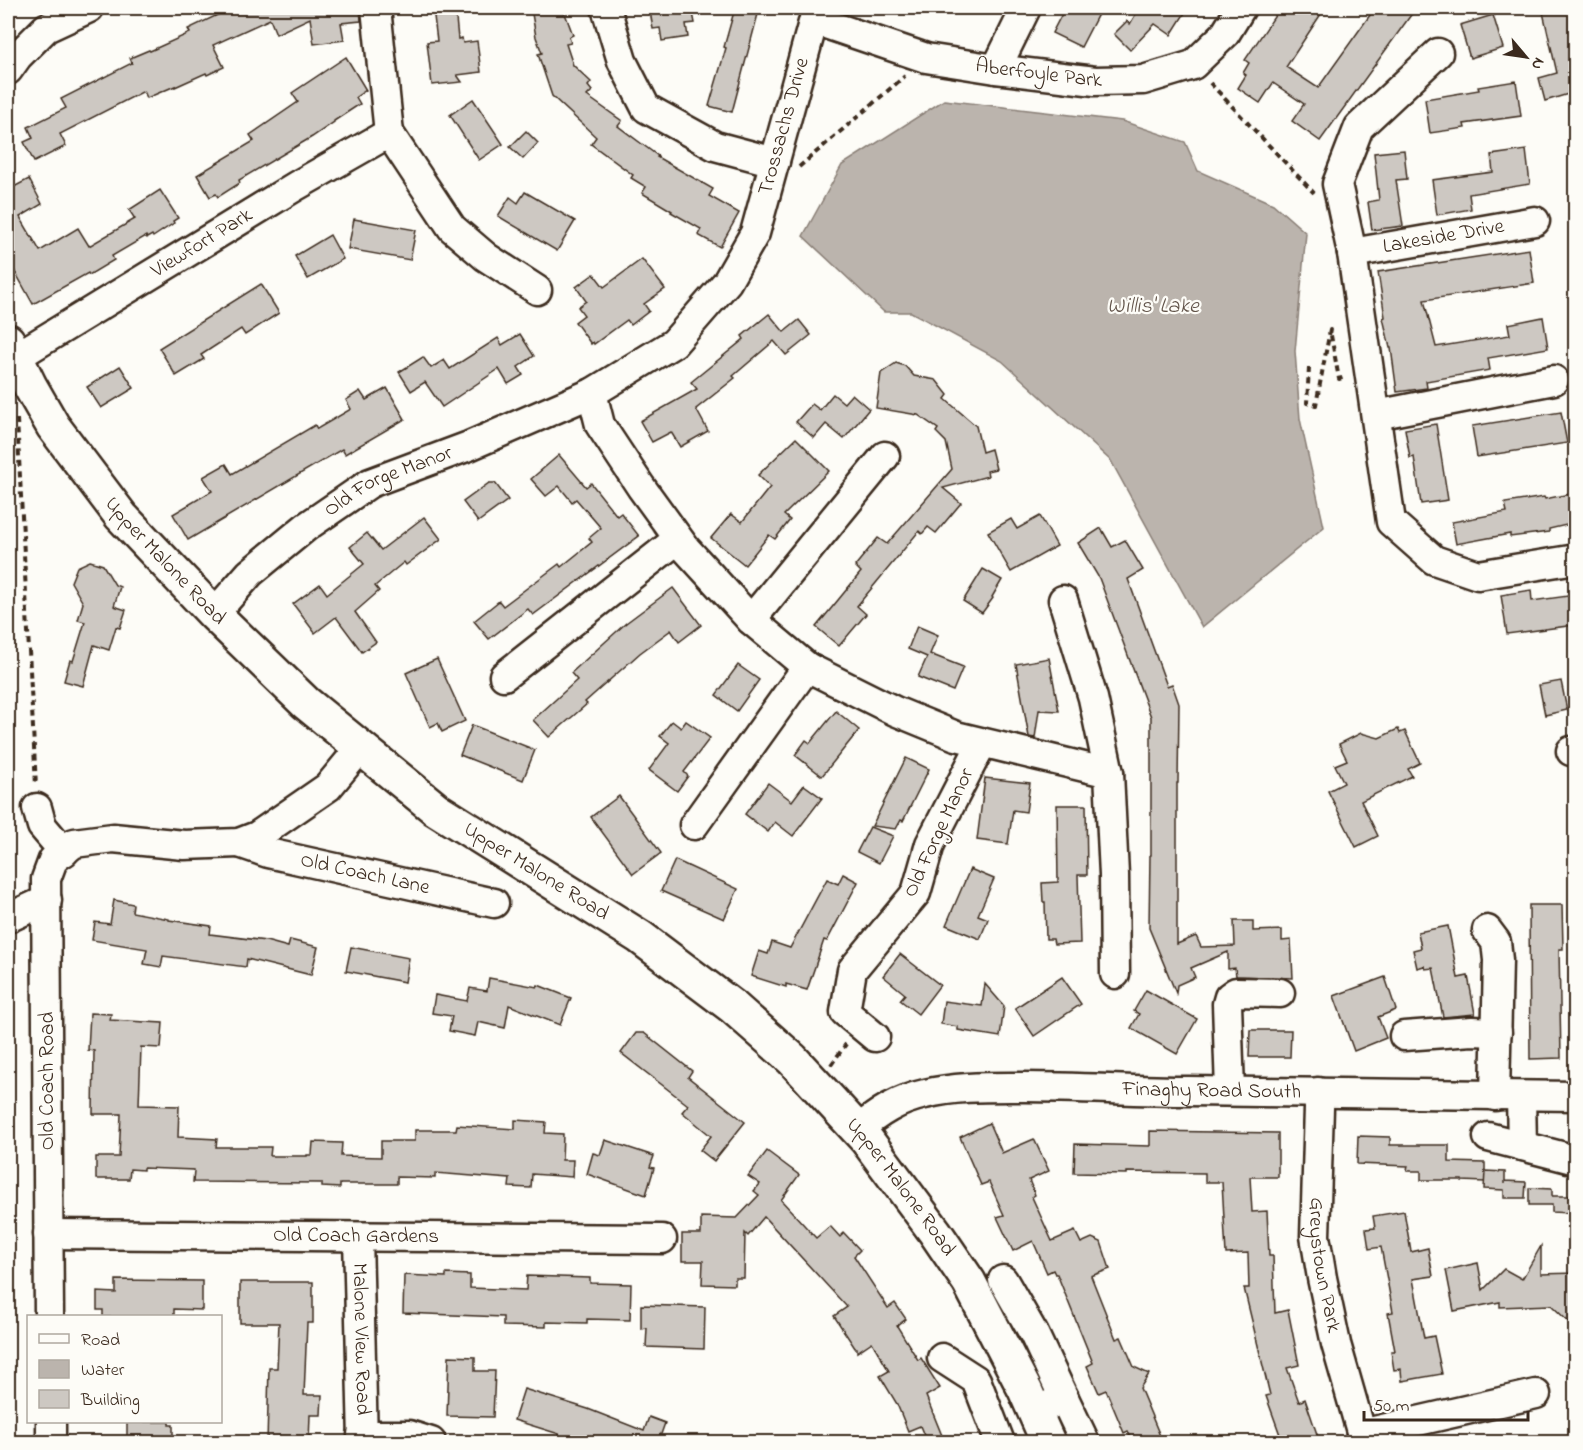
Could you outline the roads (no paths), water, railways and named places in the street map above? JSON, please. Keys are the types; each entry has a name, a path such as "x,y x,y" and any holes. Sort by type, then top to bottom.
{"main road":[{"name":"Upper Malone Road","path":"10,349 53,426 121,516 214,614 306,703 436,809 640,937 733,1007 792,1059 866,1139 969,1282 1025,1390 1048,1443"}],"street":[{"path":"8,70 18,56 46,28 89,8"},
{"path":"376,8 389,133 452,228 486,257 537,290"},
{"path":"606,8 622,61 646,108 715,146 775,162"},
{"path":"996,69 1026,8"},
{"name":"Aberfoyle Park","path":"816,14 926,58 1095,81 1143,80 1193,65 1224,34 1242,8"},
{"name":"Trossachs Drive","path":"747,246 754,233 816,14"},
{"path":"1438,53 1359,127 1337,184 1352,253 1391,522 1434,560 1478,575 1575,559"},
{"name":"Viewfort Park","path":"10,349 389,133"},
{"name":"Lakeside Drive","path":"1352,253 1534,221"},
{"name":"Old Forge Manor","path":"214,614 250,573 306,527 370,483 469,446 591,393 674,343 727,282 747,246"},
{"path":"1376,415 1554,380"},
{"name":"Old Forge Manor","path":"591,393 600,425 678,539 750,620 807,667 895,711 956,736 1109,773"},
{"path":"750,620 885,456"},
{"path":"504,676 678,539"},
{"path":"1063,600 1093,698 1109,773 1114,875 1114,974"},
{"path":"694,825 807,667"},
{"name":"Old Forge Manor","path":"867,1030 846,1012 852,970 916,892 930,844 982,742"},
{"name":"Old Coach Lane","path":"64,852 74,843 113,838 184,845 239,843 257,836 328,787 361,747"},
{"path":"37,808 42,826 64,852"},
{"name":"Old Coach Lane","path":"239,843 268,854 494,903"},
{"name":"Old Coach Road","path":"49,1315 46,879 53,860 64,852"},
{"path":"8,918 47,900"},
{"path":"1488,930 1496,942 1498,960 1497,1032 1508,1096 1522,1146"},
{"path":"1230,1091 1227,1004 1229,997 1236,992 1280,993"},
{"path":"1404,1036 1472,1031 1497,1032"},
{"name":"Finaghy Road South","path":"858,1130 874,1116 894,1104 925,1094 977,1087 1038,1086 1188,1091 1575,1096"},
{"name":"Greystown Park","path":"1318,1092 1315,1236 1336,1344 1363,1438 1536,1394"},
{"path":"1488,1137 1575,1160"},
{"name":"Old Coach Gardens","path":"48,1234 662,1239"},
{"name":"Malone View Road","path":"358,1237 362,1439"},
{"path":"1003,1280 1034,1334 1085,1443"},
{"path":"942,1358 976,1380 1000,1443"},
{"path":"1035,1412 1064,1398"},
{"path":"51,1423 51,1443"},
{"path":"362,1439 409,1435 430,1443"}],"water":[{"name":"Willis' Lake","path":"944,100 1122,121 1185,142 1198,171 1273,204 1306,233 1295,351 1300,419 1324,527 1202,627 1111,461 1002,361 911,312 884,312 803,236 842,165"}]}
